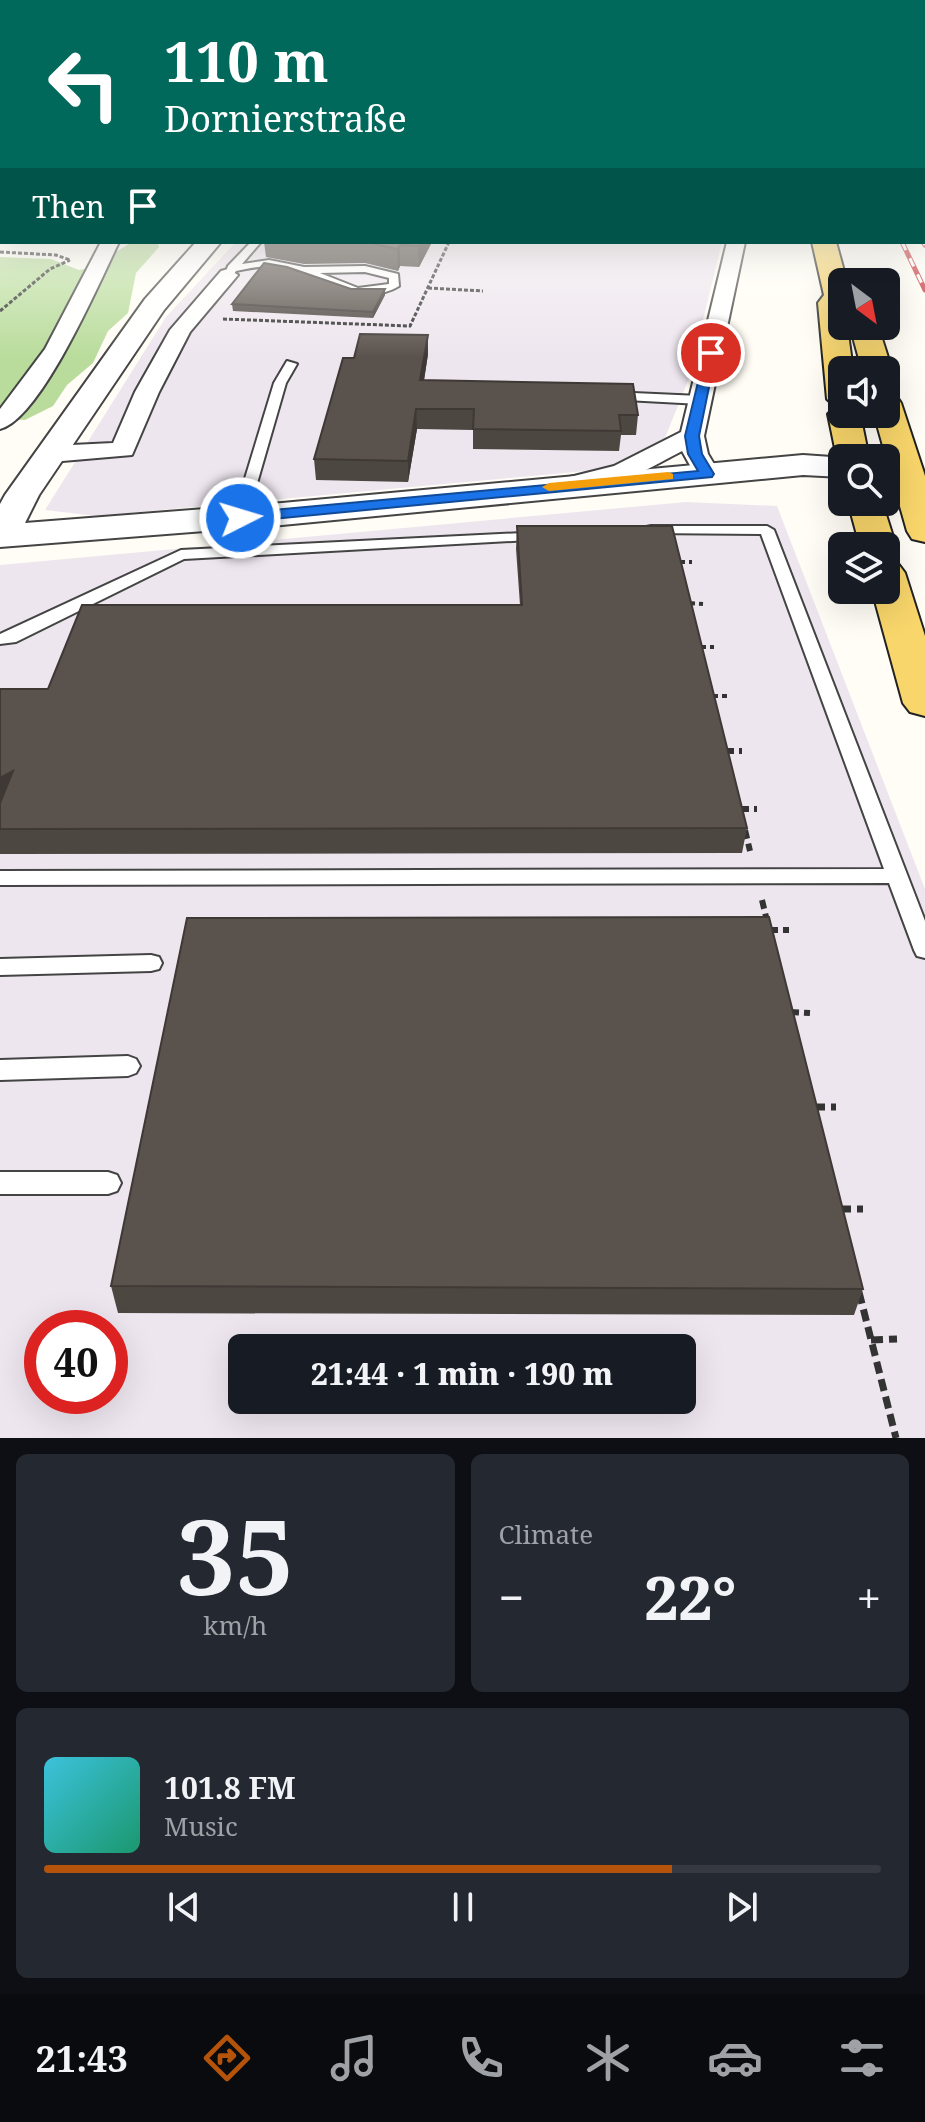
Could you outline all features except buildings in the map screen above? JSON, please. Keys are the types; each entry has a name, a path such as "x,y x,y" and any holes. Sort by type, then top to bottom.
{"main road":[{"path":"825,244 832,268"},
{"path":"900,491 925,531"},
{"path":"895,604 925,703"}],"street":[{"path":"0,536 22,495 154,305 207,244"},
{"path":"707,474 695,454 692,436 736,244"},
{"path":"0,422 15,408 56,350 108,245"},
{"path":"51,454 123,450 147,392 190,317 230,272"},
{"path":"573,484 623,472 692,436"},
{"path":"0,536 240,518 573,484 803,465 828,466"},
{"path":"707,474 828,486"}],"lane":[{"path":"230,272 254,244"},
{"path":"230,272 269,263 304,270 357,291 394,286 394,276 365,269 304,270"},
{"path":"240,518 280,383 291,364"},
{"path":"592,395 700,400"},
{"path":"638,531 767,530 925,950"},
{"path":"0,639 10,638 181,555 559,535"},
{"path":"0,878 897,876"},
{"path":"0,967 151,963"},
{"path":"0,1070 128,1066"},
{"path":"0,1183 108,1183"}],"path":[{"path":"190,317 410,326 448,244"},
{"path":"0,311 50,269 108,245"},
{"path":"0,252 56,255 70,260"},
{"path":"428,288 483,291"},
{"path":"670,529 682,576"},
{"path":"678,562 692,562"},
{"path":"685,590 692,618"},
{"path":"688,603 703,604"},
{"path":"696,632 702,659"},
{"path":"699,647 714,647"},
{"path":"708,684 715,710"},
{"path":"711,696 727,696"},
{"path":"722,737 729,765"},
{"path":"725,751 742,751"},
{"path":"736,794 773,943"},
{"path":"740,809 757,809"},
{"path":"769,930 789,930"},
{"path":"787,998 793,1025"},
{"path":"790,1012 810,1013"},
{"path":"810,1093 817,1121"},
{"path":"813,1107 836,1107"},
{"path":"835,1194 843,1223"},
{"path":"839,1209 863,1209"},
{"path":"857,1281 896,1438"},
{"path":"871,1340 897,1339"}],"shaded area":[{"path":"234,244 722,244 689,378 665,438 608,469 96,516 45,510 166,317"},
{"path":"686,502 777,506 925,889 925,1438 0,1438 0,565"}],"green space":[{"path":"129,244 158,244 159,247 136,273 128,313 108,331 93,363 67,385 53,406 25,420 0,418 0,257 51,259 79,270 107,264 113,254"}],"railway":[{"path":"903,244 925,290"}],"slow traffic":[{"path":"549,487 668,477"}],"route":[{"path":"240,518 573,484 707,474 695,454 692,436 711,353"}]}
